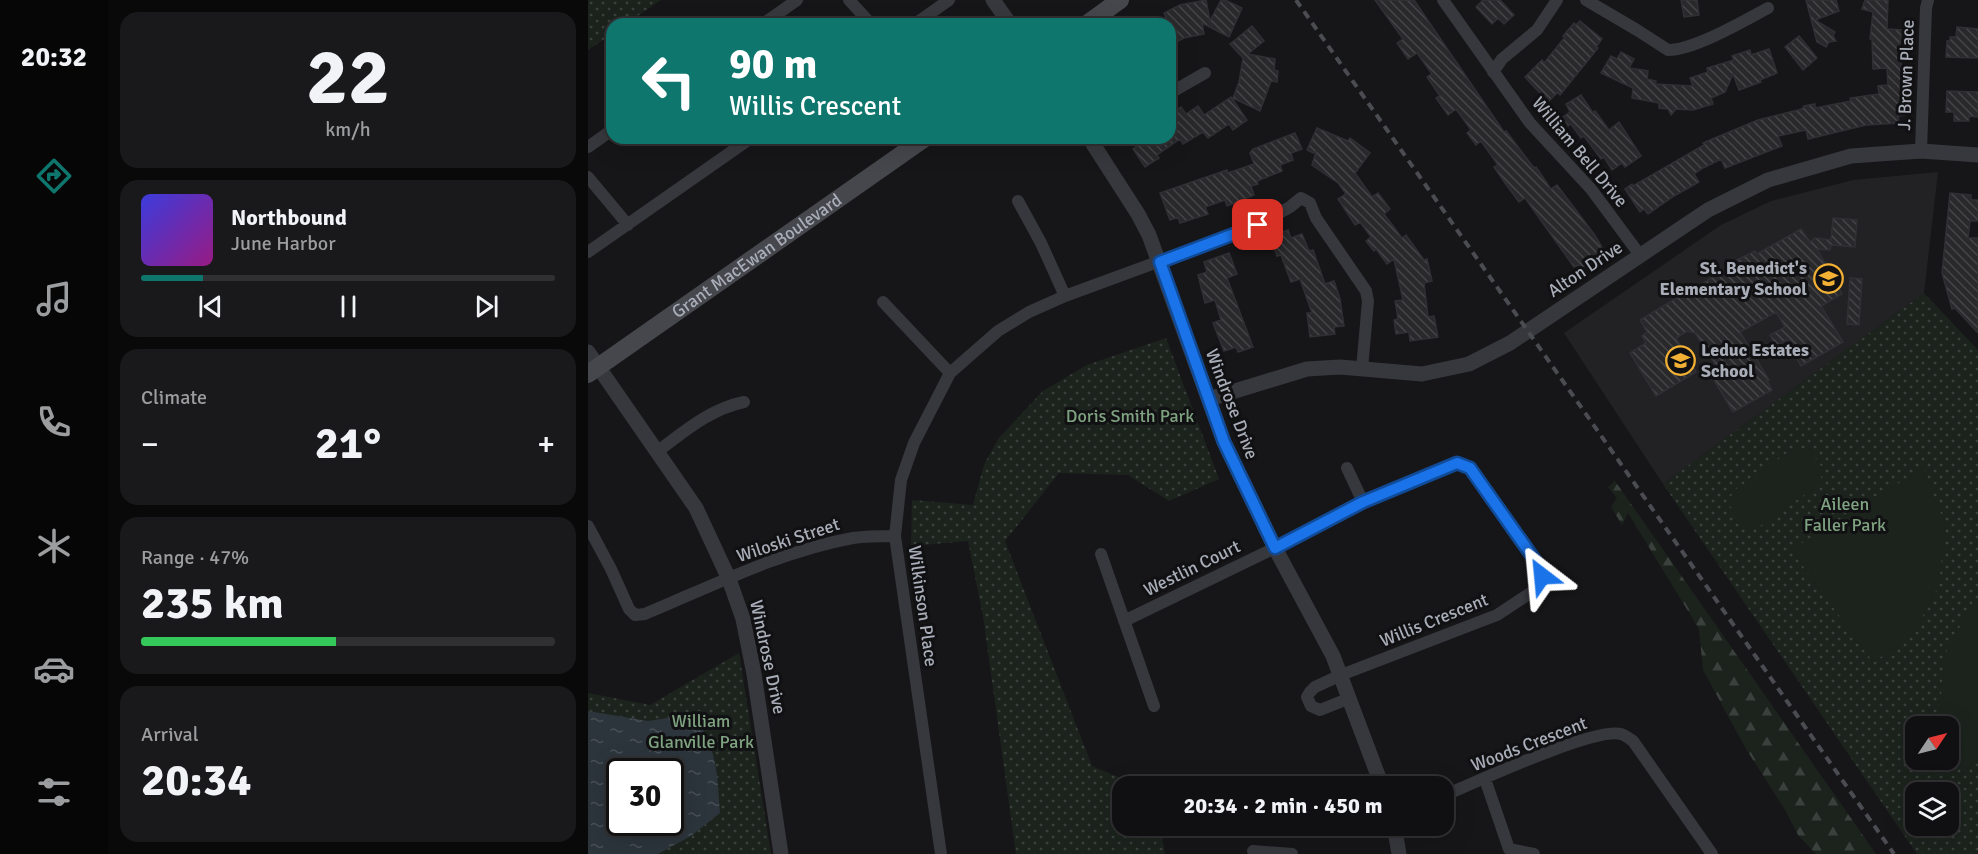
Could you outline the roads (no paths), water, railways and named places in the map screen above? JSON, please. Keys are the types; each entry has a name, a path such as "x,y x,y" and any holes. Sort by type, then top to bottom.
{"main road":[{"path":"1095,18 1120,0"},
{"name":"Grant MacEwan Boulevard","path":"591,364 916,144"}],"street":[{"path":"772,18 797,0"},
{"path":"849,0 866,18"},
{"path":"924,18 949,0"},
{"path":"993,0 1006,18"},
{"name":"William Bell Drive","path":"1443,0 1530,123 1591,189 1640,255"},
{"path":"1493,72 1502,59 1537,30 1557,0"},
{"path":"1586,0 1668,51 1733,27 1768,8"},
{"name":"J. Brown Place","path":"1921,152 1928,0"},
{"path":"1176,89 1204,73"},
{"path":"588,147 606,134"},
{"path":"588,252 743,144"},
{"name":"Windrose Drive","path":"1095,144 1138,214 1160,262 1238,474 1325,640 1341,675 1378,776"},
{"name":"Alton Drive","path":"1209,399 1307,369 1340,367 1422,374 1470,364 1510,343 1708,210 1743,191 1783,174 1851,156 1921,152 1978,155"},
{"path":"588,177 628,225"},
{"name":"Wilkinson Place","path":"941,854 895,536 901,480 914,443 950,373 998,331 1029,312 1065,296 1258,225 1301,198 1310,203 1316,218 1366,291 1368,301 1362,369"},
{"path":"1018,201 1041,243 1065,296"},
{"path":"883,302 950,373"},
{"name":"Windrose Drive","path":"591,364 658,451 696,508 729,579 743,619 754,674 782,854"},
{"path":"658,451 719,409 744,402"},
{"name":"Willis Crescent","path":"1275,548 1363,502 1451,465 1464,464 1470,468 1537,563 1542,576 1541,583 1532,592 1488,619 1341,675"},
{"path":"1347,468 1363,502"},
{"name":"Wiloski Street","path":"588,526 629,609 635,615 645,614 729,579 823,545 856,538 895,536"},
{"name":"Westlin Court","path":"1124,621 1275,548"},
{"path":"1101,554 1154,706"},
{"path":"1341,675 1310,692 1307,697 1308,702 1315,709 1320,710 1350,698"},
{"name":"Woods Crescent","path":"1454,792 1591,737 1620,734 1633,741 1712,854"},
{"path":"1485,779 1507,851 1534,854"},
{"path":"1396,836 1399,854"},
{"path":"1253,851 1292,854"}],"water":[{"path":"588,711 648,721 680,716 695,717 703,729 715,763 720,813 691,836 658,854 588,854"}],"railway":[{"path":"1296,0 1894,854"}],"place":[{"name":"St. Benedict's Elementary School","path":"1828,278"},
{"name":"Leduc Estates School","path":"1680,360"}],"park label":[{"name":"Doris Smith Park","path":"1130,416"},
{"name":"Aileen Faller Park","path":"1845,514"},
{"name":"William Glanville Park","path":"701,731"}]}
